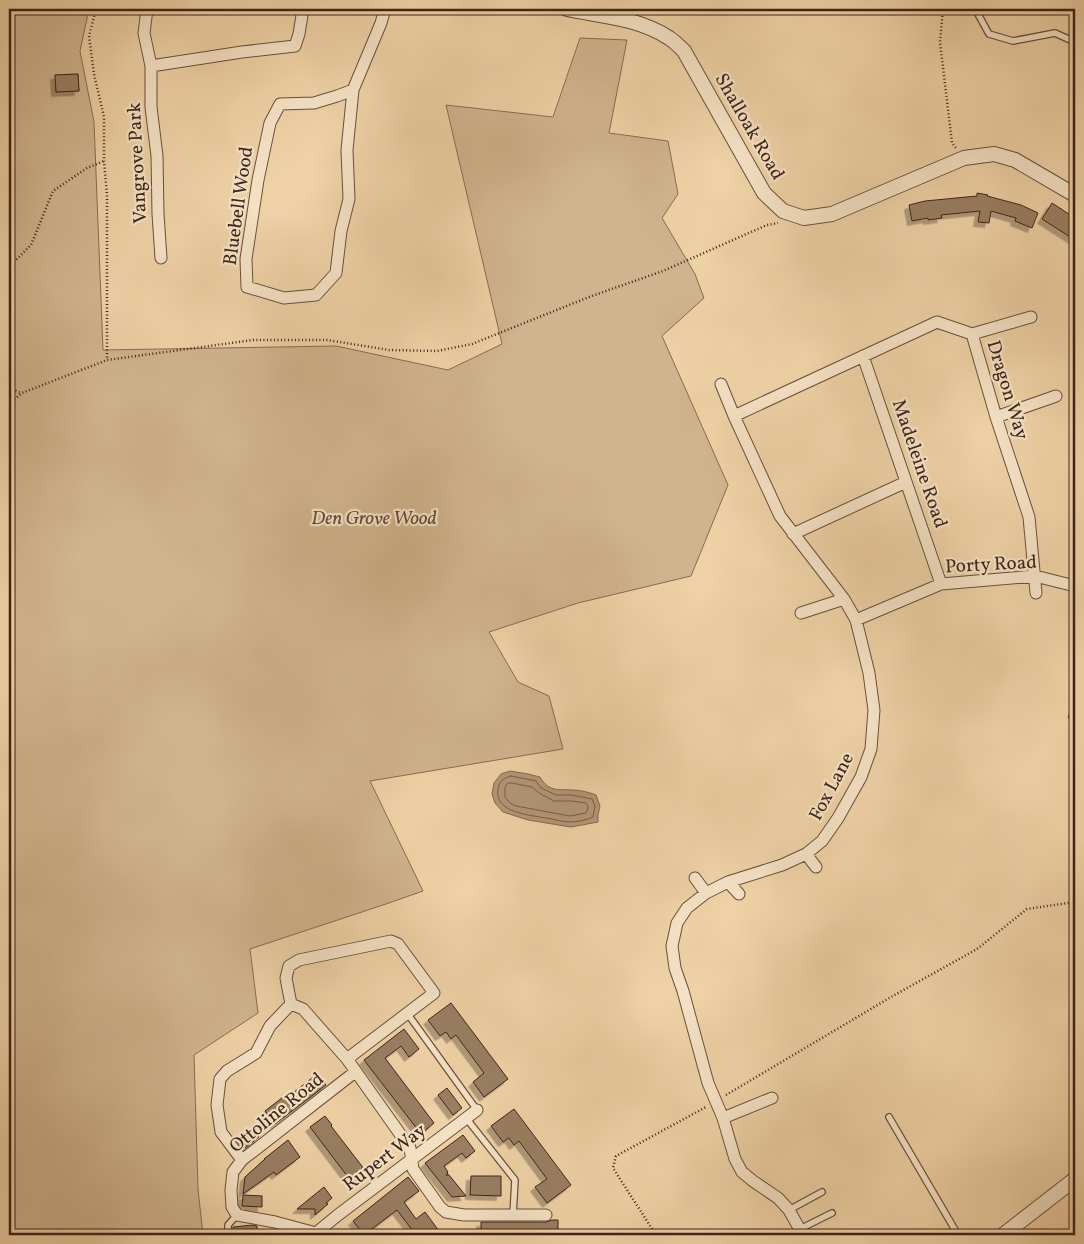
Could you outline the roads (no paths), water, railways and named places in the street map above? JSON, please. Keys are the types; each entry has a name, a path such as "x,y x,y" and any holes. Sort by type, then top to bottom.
{"street":[{"name":"Vangrove Park","path":"147,9 144,33 151,66 151,107 157,156 161,258"},
{"path":"151,66 295,46 303,9"},
{"name":"Bluebell Wood","path":"353,90 314,103 280,104 270,124 258,180 246,259 247,287 284,298 316,295 336,273 341,231 349,199 347,150 353,90 386,9"},
{"name":"Shalloak Road","path":"567,9 626,20 649,27 670,38 684,51 764,193 783,211 804,218 832,214 964,158 994,154 1015,160 1075,195"},
{"path":"972,334 1031,317"},
{"name":"Dragon Way","path":"734,416 937,322 972,334 996,417 1029,517 1036,593"},
{"name":"Madeleine Road","path":"863,356 941,584"},
{"name":"Fox Lane","path":"721,384 780,516 844,599 856,620 869,673 874,710 871,748 861,777 838,818 822,841 806,854 782,865 728,882 706,893 687,908 677,924 672,946 675,968 708,1083 723,1118 735,1159 742,1172 778,1198 789,1210 802,1232"},
{"path":"996,417 1056,396"},
{"path":"794,534 906,482"},
{"name":"Porty Road","path":"856,620 941,584 1035,576 1075,586"},
{"path":"801,613 844,599"},
{"path":"806,854 816,867"},
{"path":"695,878 706,893"},
{"path":"728,882 739,894"},
{"path":"291,1004 286,978 289,966 299,960 391,941 398,944 434,993 347,1059"},
{"path":"291,1004 303,1009 347,1059 410,1148 413,1169 440,1207 446,1212 464,1215 546,1215"},
{"path":"242,1160 221,1132 217,1105 220,1079 227,1071 256,1053 270,1026 291,1004"},
{"name":"Ottoline Road","path":"237,1215 232,1207 231,1190 233,1172 242,1160 355,1072"},
{"path":"723,1118 772,1098"},
{"name":"Rupert Way","path":"317,1234 338,1215 477,1110"},
{"path":"1003,1235 1075,1179"},
{"path":"237,1215 275,1222 317,1234"}],"lane":[{"path":"978,9 978,14 989,34 1013,41 1055,33 1075,42"},
{"path":"407,1013 477,1110"},
{"path":"890,1117 958,1235"},
{"path":"466,1118 515,1180 513,1215"},
{"path":"789,1210 822,1192"},
{"path":"802,1232 832,1213"},
{"path":"228,1235 228,1225 237,1215"}],"water":[{"path":"510,771 540,777 543,782 554,789 581,791 596,795 600,806 598,822 571,827 528,820 503,812 495,803 492,794 494,783 501,774"}],"park label":[{"name":"Den Grove Wood","path":"374,519"}]}
